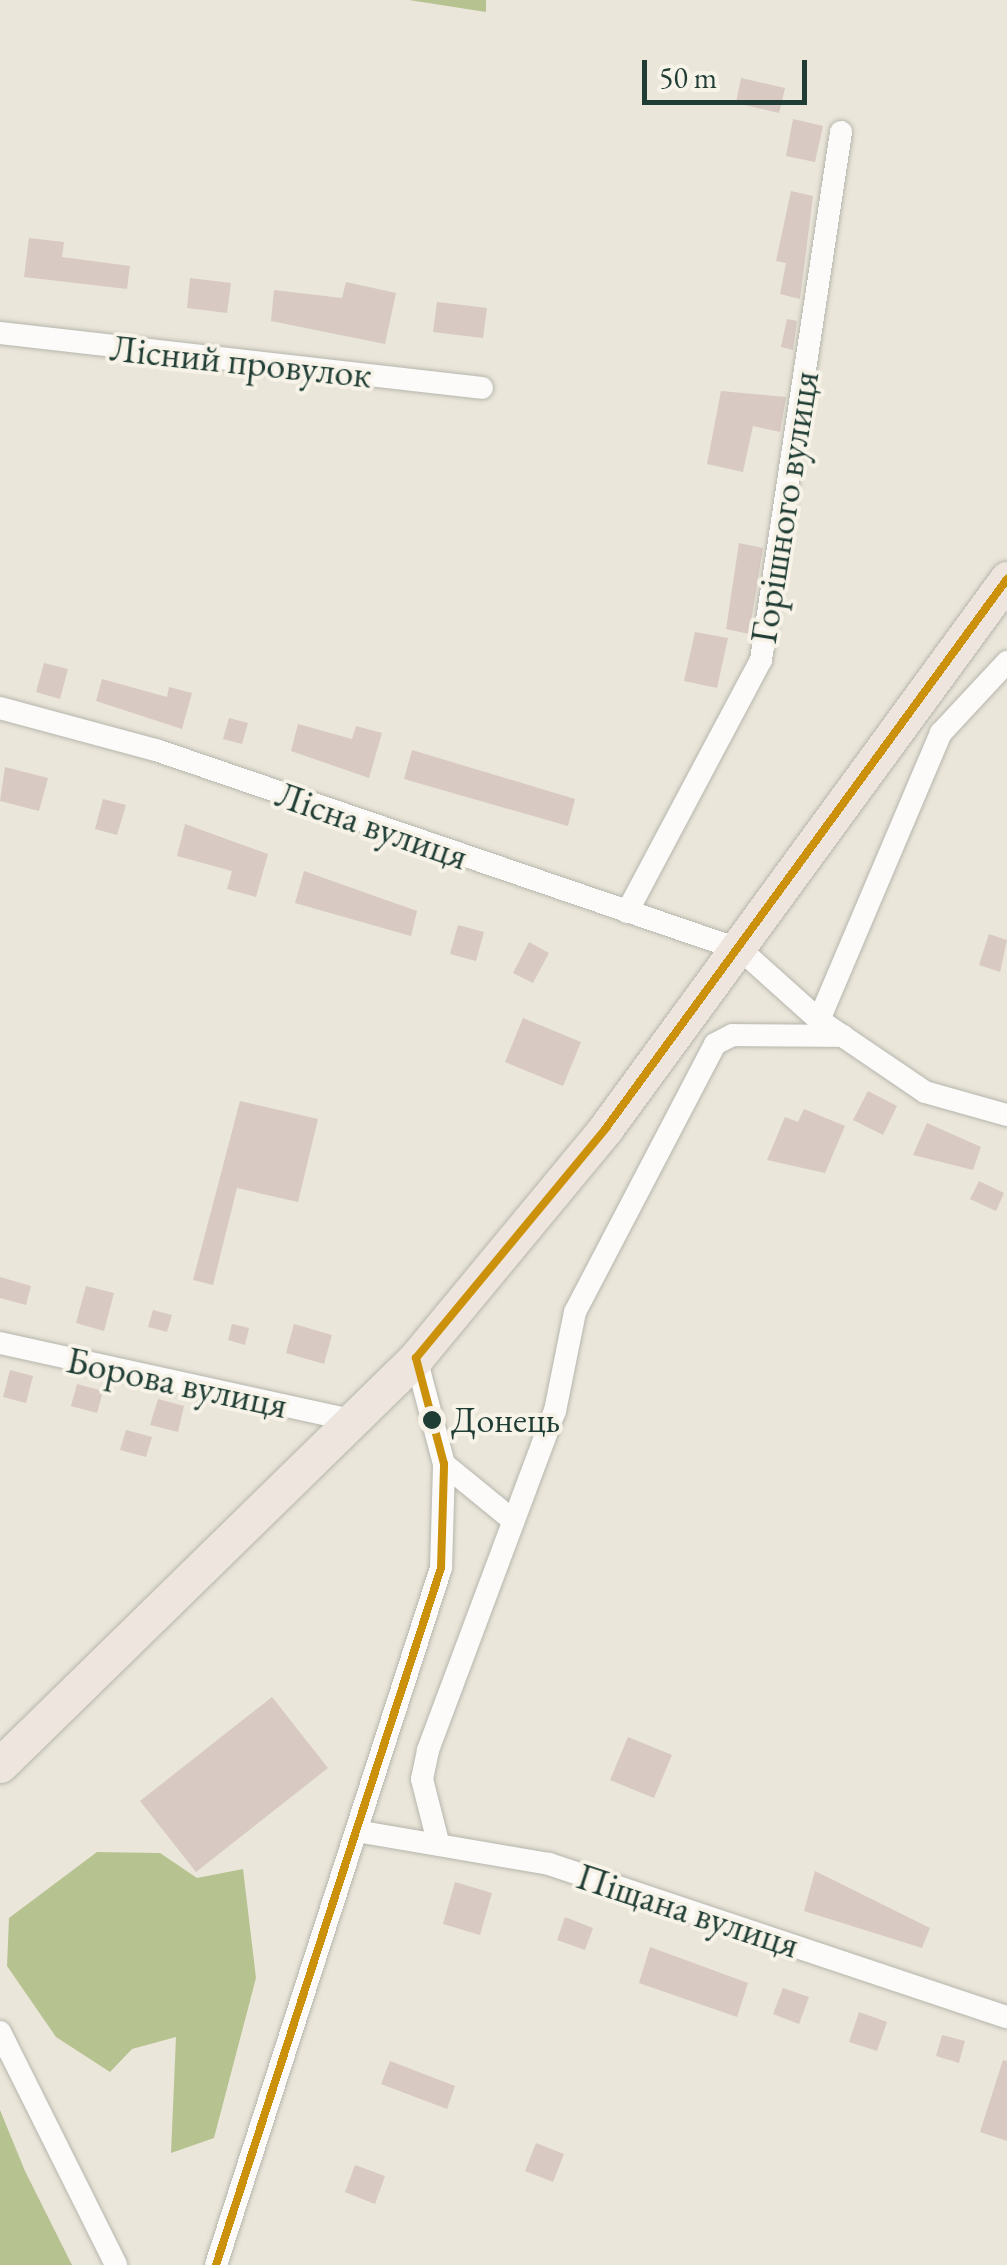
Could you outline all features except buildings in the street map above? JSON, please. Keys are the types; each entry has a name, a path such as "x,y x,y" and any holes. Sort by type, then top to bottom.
{"highway":[{"path":"0,1765 416,1358 741,950 1007,579"}],"street":[{"name":"Горішного вулиця","path":"627,912 761,660 841,132"},
{"name":"Лісний провулок","path":"0,333 482,388"},
{"path":"819,1020 941,732 1007,662"},
{"name":"Лісна вулиця","path":"0,708 156,750 741,950"},
{"path":"741,950 819,1020 925,1092 1007,1115"},
{"path":"437,1838 422,1780 428,1750 510,1518 555,1411 575,1312 715,1044 733,1036 843,1036"},
{"name":"Борова вулиця","path":"0,1342 354,1421"},
{"path":"216,2265 362,1832 440,1568 444,1464 416,1358"},
{"path":"444,1464 510,1518"},
{"name":"Піщана вулиця","path":"362,1832 437,1838 548,1864 1007,2017"},
{"path":"0,2032 116,2265"}],"green space":[{"path":"409,0 486,0 486,12"},
{"path":"97,1852 160,1853 197,1878 243,1869 256,1978 214,2138 171,2153 176,2037 132,2049 110,2072 56,2037 7,1966 9,1918"},
{"path":"0,2110 25,2171 72,2265 0,2265"}],"transit line":[{"path":"216,2265 441,1568 444,1464 416,1358 606,1128 1007,579"}],"place":[{"name":"Донець","path":"432,1420"}]}
